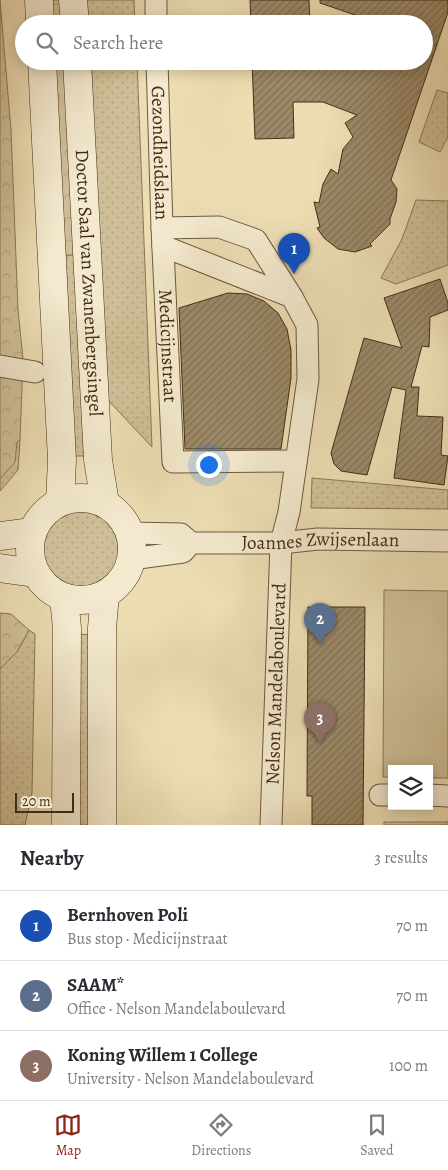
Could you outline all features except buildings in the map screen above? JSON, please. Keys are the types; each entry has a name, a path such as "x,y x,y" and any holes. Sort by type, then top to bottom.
{"main road":[{"path":"39,0 40,15"},
{"path":"74,0 75,15"},
{"name":"Doctor Saal van Zwanenbergsingel","path":"42,70 62,460 60,502"},
{"name":"Doctor Saal van Zwanenbergsingel","path":"77,70 98,460 105,504"},
{"path":"83,498 105,504 120,516 130,546 122,580 105,595 92,599 64,598 48,588 35,573 29,553 32,532 43,514 60,502 83,498"},
{"path":"0,536 32,532"},
{"path":"0,568 35,573"},
{"path":"102,825 102,628 105,595"},
{"path":"64,598 67,628 66,825"}],"street":[{"path":"156,0 156,15"},
{"name":"Gezondheidslaan","path":"157,70 163,237"},
{"path":"163,237 219,227 256,240 292,297 306,325 308,379 282,543"},
{"path":"163,237 292,297"},
{"name":"Medicijnstraat","path":"163,237 173,462 296,460"},
{"path":"0,366 34,372"},
{"name":"Joannes Zwijsenlaan","path":"130,546 181,534 191,544 282,543 318,539 448,541"},
{"name":"Nelson Mandelaboulevard","path":"271,825 282,543"},
{"path":"433,796 448,796"}],"green space":[{"path":"0,0 11,130 18,310 23,359 20,440 17,442 15,462 0,479"},
{"path":"45,0 68,0 69,15 46,15"},
{"path":"81,0 134,0 135,15 82,15"},
{"path":"48,70 71,70 81,254 58,256"},
{"path":"86,70 137,70 152,447 104,396"},
{"path":"437,90 448,93 448,137 440,152 419,142"},
{"path":"416,200 448,201 448,265 396,284 381,278 402,239"},
{"path":"81,254 92,456 68,456 58,256"},
{"path":"20,440 18,470 0,491 0,447"},
{"path":"312,478 448,490 448,509 311,508"},
{"path":"81,511 95,514 108,522 116,535 119,549 116,563 108,576 95,584 81,587 67,584 54,576 46,563 43,549 46,535 54,522 67,514"},
{"path":"384,590 448,591 448,778 433,778 433,765 388,765 388,777 383,777"},
{"path":"0,613 11,614 29,630 17,652 0,669"},
{"path":"29,630 35,634 32,793 25,825 0,825 0,669 17,652"},
{"path":"75,634 95,635 93,825 74,825"},
{"path":"384,822 448,822 448,825 384,825"}],"place":[{"name":"Bernhoven Poli","path":"294,274"},
{"name":"SAAM*","path":"320,644"},
{"name":"Koning Willem 1 College","path":"320,743"}]}
